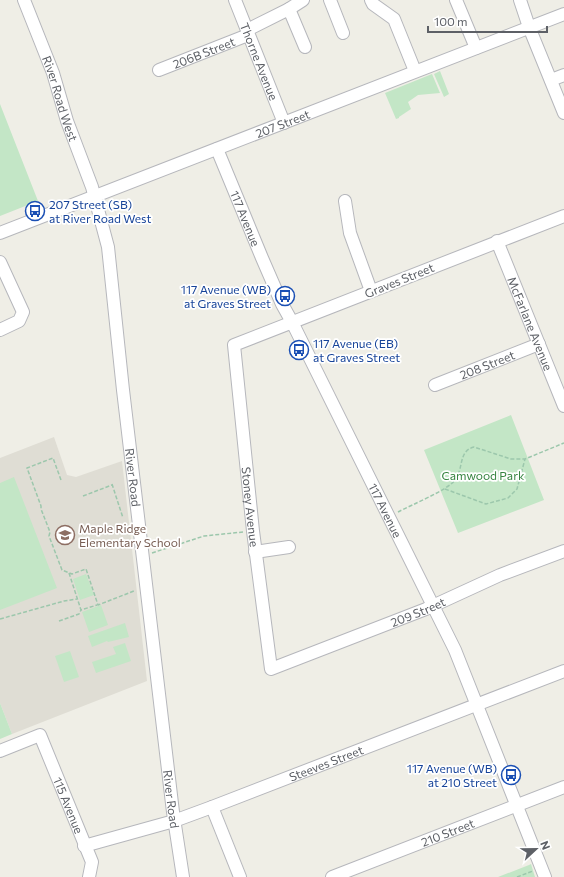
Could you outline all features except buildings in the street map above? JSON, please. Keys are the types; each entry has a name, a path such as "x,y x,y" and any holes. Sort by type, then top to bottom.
{"street":[{"name":"River Road West","path":"24,0 53,73 67,121 95,197"},
{"name":"Thorne Avenue","path":"235,0 284,123"},
{"name":"206B Street","path":"159,70 248,32 303,0"},
{"path":"330,0 343,33"},
{"path":"371,0 373,4 394,19 414,72"},
{"path":"456,0 476,48"},
{"path":"520,0 529,27 564,113"},
{"path":"289,9 305,47"},
{"name":"207 Street","path":"0,233 564,14"},
{"path":"551,80 564,75"},
{"name":"117 Avenue","path":"217,149 282,304 455,650 545,877"},
{"name":"River Road","path":"95,197 109,256 123,390 144,556 174,821 183,877"},
{"path":"345,201 350,233 370,291"},
{"name":"Graves Street","path":"234,345 564,216"},
{"name":"McFarlane Avenue","path":"497,241 564,406"},
{"path":"0,262 23,312 19,321 0,330"},
{"name":"208 Street","path":"435,385 538,344"},
{"name":"Stoney Avenue","path":"234,345 255,552 270,669"},
{"path":"255,552 289,547"},
{"name":"209 Street","path":"270,669 433,606 500,575 564,551"},
{"name":"Steeves Street","path":"84,846 174,821 212,808 564,671"},
{"name":"115 Avenue","path":"0,751 40,735 84,846 92,862 89,877"},
{"name":"210 Street","path":"332,877 564,787"},
{"path":"212,808 240,877"}],"path":[{"path":"396,513 444,489 455,480 460,470 465,452 468,449 474,447 511,459 525,459 564,442"},
{"path":"61,480 53,458 27,468 50,532 49,536 62,570 72,574 86,569 98,605"},
{"path":"444,489 486,504 508,498 517,489 525,459"},
{"path":"83,496 112,485 123,518"},
{"path":"144,556 204,536 253,531"},
{"path":"69,573 82,610"},
{"path":"59,621 79,614 82,610 134,591"},
{"path":"0,619 64,601 77,599"},
{"path":"517,877 534,870"}],"shaded area":[{"name":"Maple Ridge Elementary School","path":"54,437 67,475 76,477 122,461 147,681 12,734 0,703 0,458"}],"green space":[{"path":"440,71 449,94 444,97 434,74"},
{"path":"432,74 440,93 418,95 408,102 411,109 396,119 385,93"},
{"path":"0,104 38,201 0,216"},
{"name":"Camwood Park","path":"511,415 544,500 458,533 424,450"},
{"path":"14,477 57,588 0,610 0,483"},
{"path":"86,574 94,595 80,600 73,579"},
{"path":"101,605 108,625 89,632 82,612"},
{"path":"125,623 129,637 107,641 92,647 88,636"},
{"path":"125,643 131,661 96,673 92,662 116,654 113,647"},
{"path":"70,651 79,677 64,682 55,656"},
{"path":"0,703 12,734 0,739"},
{"path":"531,864 535,877 498,877 529,865"}],"place":[{"name":"207 Street (SB) at River Road West","path":"35,211"},
{"name":"117 Avenue (WB) at Graves Street","path":"285,296"},
{"name":"117 Avenue (EB) at Graves Street","path":"299,350"},
{"name":"Maple Ridge Elementary School","path":"65,535"},
{"name":"117 Avenue (WB) at 210 Street","path":"511,775"}]}
